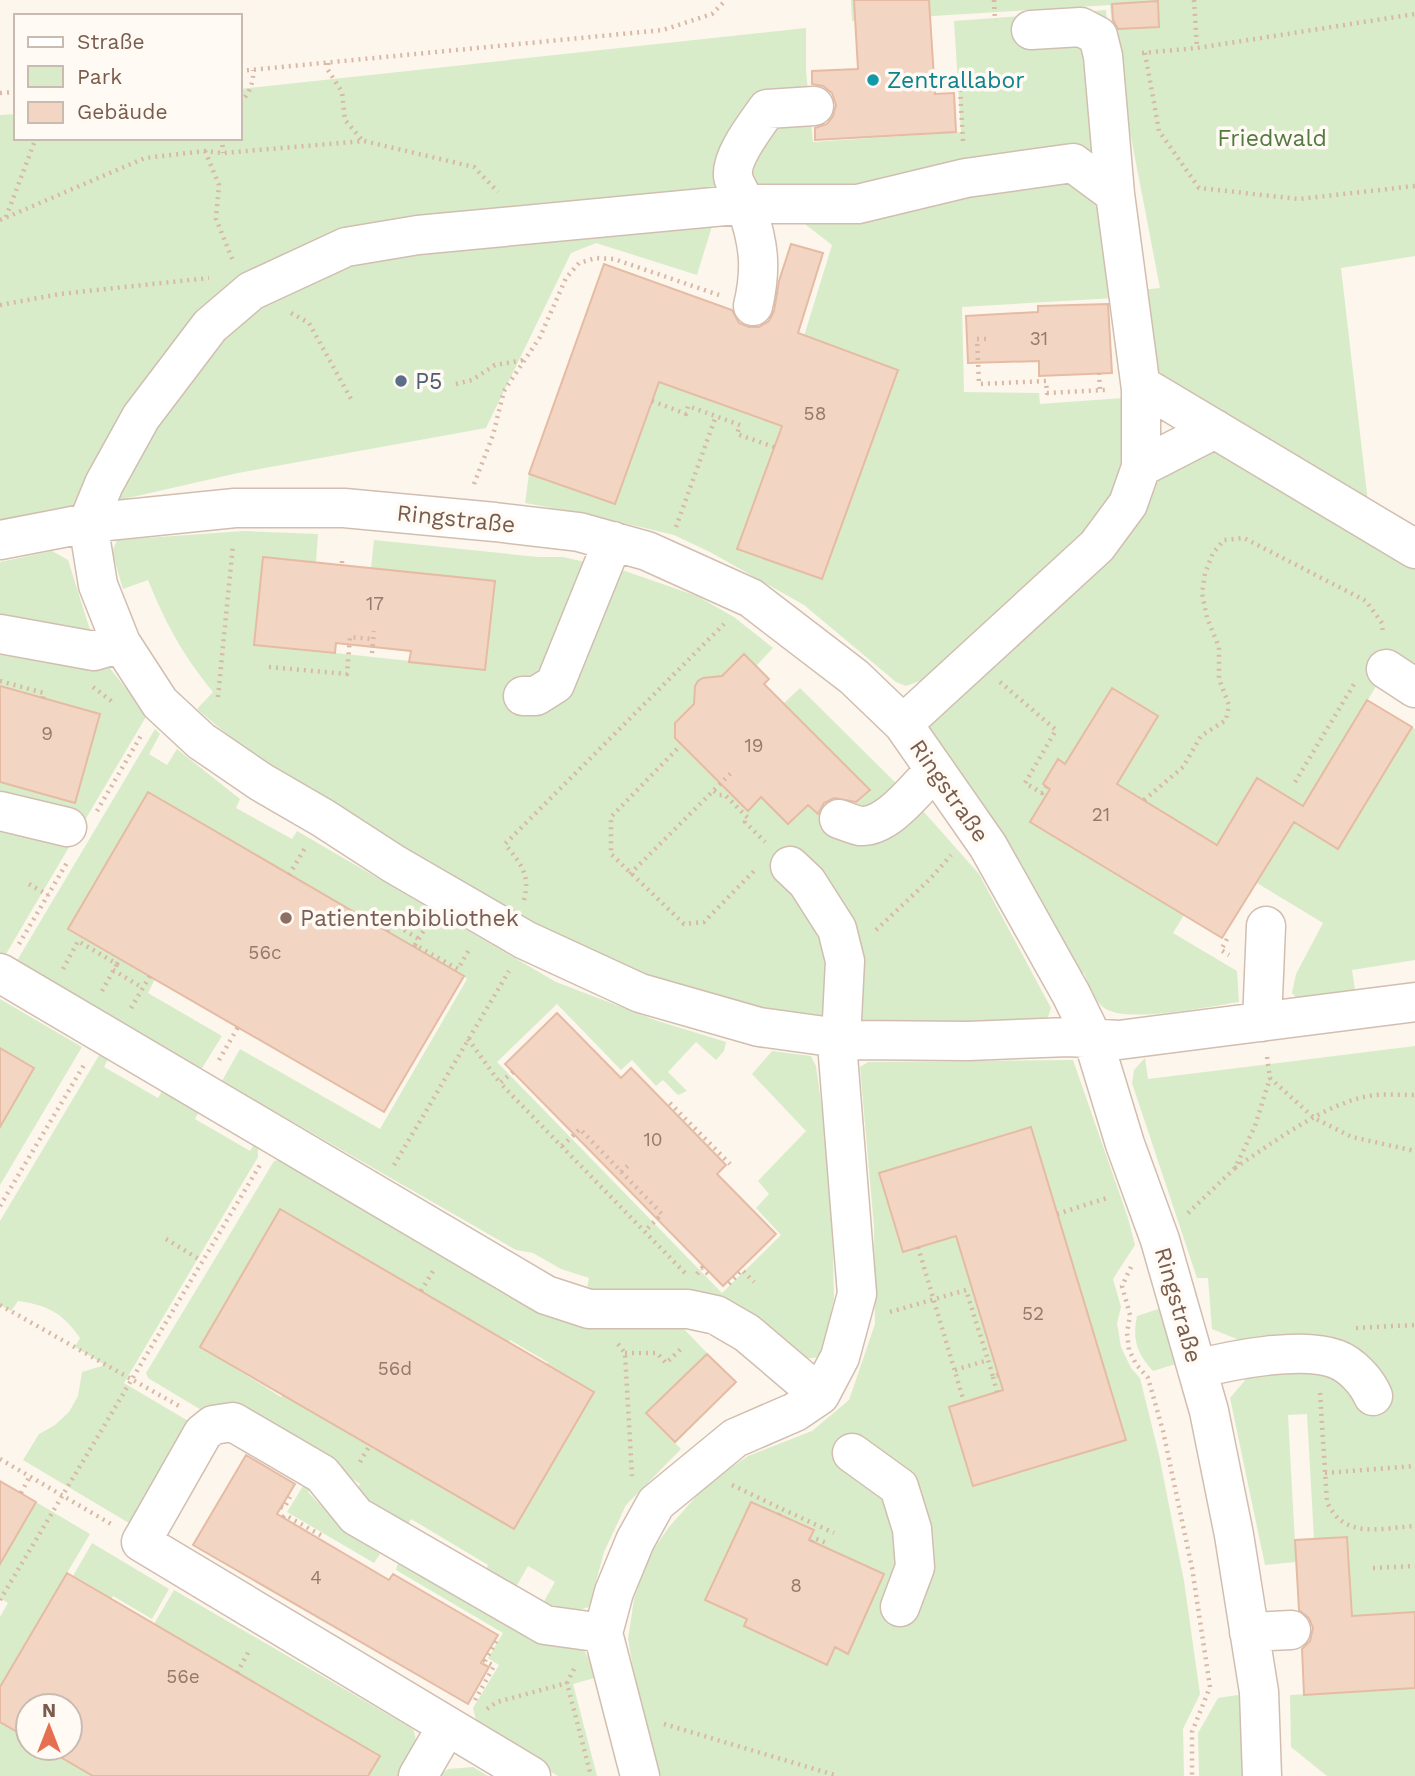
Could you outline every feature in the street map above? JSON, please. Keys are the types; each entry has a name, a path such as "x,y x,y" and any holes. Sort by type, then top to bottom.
{"lane":[{"path":"903,724 1097,546 1128,504 1141,467 1141,389 1115,194 1103,56 1098,36 1081,27 1031,30"},
{"path":"752,306 759,278 758,253 746,204 733,175 740,149 767,109 814,106"},
{"path":"1115,194 1073,163 966,178 858,204 746,204 418,235 346,247 251,290 210,326 142,416 104,484 88,523 98,585 121,643 160,703 201,741 261,782 525,940 640,993 759,1027 841,1039 968,1041 1069,1037 1119,1040 1415,1002"},
{"path":"1141,389 1151,391 1415,549"},
{"path":"1141,467 1214,429"},
{"name":"Ringstraße","path":"0,540 88,523 234,508 344,508 579,532 647,551 751,598 854,677 903,724 988,846 1071,993 1093,1039 1125,1144 1160,1240 1209,1410 1234,1535 1259,1692 1262,1776"},
{"path":"523,696 536,696 555,684 613,541"},
{"path":"0,634 94,650 121,643"},
{"path":"839,819 860,826 890,816 935,770"},
{"path":"0,811 67,827"},
{"path":"640,1776 604,1633 614,1592 635,1541 656,1503 735,1438 795,1412 820,1395 840,1357 857,1294 838,1056 845,961 837,929 807,882 772,860"},
{"path":"1250,928 1262,1022"},
{"path":"0,973 110,1018 277,1138 546,1295 589,1309 688,1309 716,1315 747,1333 820,1395"},
{"path":"1197,1369 1251,1358 1321,1355 1338,1359 1355,1372 1369,1387 1373,1396"},
{"path":"531,1776 141,1542 203,1433 213,1425 233,1422 322,1474 356,1516 545,1625 604,1633"},
{"path":"852,1453 899,1487 912,1529 915,1567 900,1607"},
{"path":"1249,1632 1291,1630"},
{"path":"418,1776 456,1731"}],"path":[{"path":"242,71 663,30 712,14 726,0"},
{"path":"1194,0 1197,48"},
{"path":"1103,56 1197,48 1415,14"},
{"path":"1145,53 1158,131 1199,188 1299,199 1415,186"},
{"path":"328,63 328,70 342,92 345,120 364,141"},
{"path":"242,100 254,78 253,70"},
{"path":"934,89 960,88 966,178"},
{"path":"3,219 35,140"},
{"path":"222,140 223,153"},
{"path":"3,219 145,158 205,151 223,153 364,141 474,167 529,226"},
{"path":"205,151 219,185 216,219 234,264"},
{"path":"474,486 493,435 504,391 540,337 566,278 579,263 596,258 614,259 752,306"},
{"path":"986,339 977,339 979,384 1046,381 1047,393 1141,389"},
{"path":"456,384 472,380 495,365 524,359"},
{"path":"1099,373 1100,391"},
{"path":"652,401 686,414 688,406 740,425 737,434 774,447"},
{"path":"679,517 716,416"},
{"path":"218,697 235,527 234,508"},
{"path":"1144,800 1183,768 1201,736 1226,720 1229,705 1219,679 1219,647 1207,618 1202,593 1205,573 1213,553 1224,540 1244,537 1366,601 1382,623 1385,669 1295,782"},
{"path":"526,892 527,882 522,866 506,844 751,598"},
{"path":"372,653 374,631"},
{"path":"269,667 346,674 350,637 374,639"},
{"path":"974,658 1056,730 1025,783 1042,793 1046,787"},
{"path":"0,681 13,682 44,693 43,698"},
{"path":"677,749 611,817 611,854 684,924 704,922 757,867 772,860 745,822 748,818 725,795 714,791"},
{"path":"630,874 734,770"},
{"path":"289,875 305,848"},
{"path":"871,934 930,879 954,852"},
{"path":"29,884 48,895"},
{"path":"387,931 403,904 412,909"},
{"path":"430,919 414,946 458,969 472,944"},
{"path":"392,923 419,939"},
{"path":"1239,962 1221,950 1250,928"},
{"path":"72,974 62,969 78,941 119,961 101,992"},
{"path":"376,1196 512,966"},
{"path":"113,970 143,988"},
{"path":"0,1206 110,1018 131,1009 150,976"},
{"path":"91,986 107,995"},
{"path":"1235,1168 1255,1126 1270,1078 1262,1022"},
{"path":"217,1063 238,1027"},
{"path":"468,1039 500,1083 692,1279 688,1309"},
{"path":"500,1083 513,1072"},
{"path":"1270,1078 1314,1118 1352,1136 1415,1151"},
{"path":"1180,1222 1235,1168 1314,1118 1351,1101 1376,1095 1415,1095"},
{"path":"670,1103 730,1164"},
{"path":"562,1146 580,1129 662,1214 645,1231"},
{"path":"0,1600 277,1138"},
{"path":"621,1171 629,1165"},
{"path":"1057,1214 1118,1194"},
{"path":"166,1239 202,1261"},
{"path":"918,1247 964,1402"},
{"path":"421,1291 439,1261"},
{"path":"1135,1261 1122,1286 1130,1314 1127,1333 1129,1350 1148,1378 1163,1431 1192,1568 1210,1688 1192,1732 1192,1776"},
{"path":"723,1289 742,1270 754,1282"},
{"path":"885,1313 966,1290 995,1376 997,1392"},
{"path":"0,1305 213,1425"},
{"path":"589,1309 625,1353 632,1488"},
{"path":"1415,1325 1344,1331 1325,1345 1318,1370 1327,1502 1333,1515 1346,1525 1359,1529 1415,1526"},
{"path":"955,1370 988,1360"},
{"path":"0,1459 141,1542"},
{"path":"1325,1473 1415,1465"},
{"path":"21,1493 30,1476"},
{"path":"282,1507 284,1508 290,1496"},
{"path":"779,1515 782,1509 834,1533"},
{"path":"283,1517 287,1516 325,1538"},
{"path":"812,1542 814,1538 829,1545"},
{"path":"1373,1568 1415,1566"},
{"path":"474,1700 494,1666 485,1661 501,1634"},
{"path":"237,1673 254,1643"},
{"path":"456,1731 497,1702 567,1683"},
{"path":"622,1711 838,1776"}],"green space":[{"name":"Friedwald","path":"851,0 1415,0 1415,256 1341,268 1369,511 1149,382 1141,290 1160,288 1115,54 1110,5 852,21"},
{"path":"1106,10 1132,297 962,307 964,392 1039,393 1040,404 1123,398 1124,443 1112,496 1091,527 928,678 906,686 896,682 804,605 674,535 525,503 529,474 615,504 659,382 781,426 737,549 822,579 804,336 832,245 784,208 721,197 697,275 596,243 571,253 486,428 238,473 0,527 0,115 14,114 14,140 242,140 242,89 806,28 806,71 813,142 961,132 954,21"},
{"path":"1219,443 1415,562 1415,669 1394,657 1303,806 1257,778 1217,845 1117,784 1158,716 1112,688 1065,764 1058,759 1043,784 1050,789 1030,822 1184,915 1173,933 1237,971 1239,1002 1168,1013 1113,1012 1097,1000 1084,973 1077,977 1036,890 985,808 916,724 1145,478"},
{"path":"244,531 318,534 316,562 263,557 317,651 485,669 494,581 371,568 374,540 538,557 563,557 625,571 697,596 734,617 773,648 756,666 744,654 718,680 710,677 699,681 748,811 761,797 788,824 808,805 832,827 869,789 783,704 800,688 916,803 979,874 1051,1008 1048,1017 1036,1023 841,1024 700,997 576,952 260,762 197,709 213,692 176,638 148,580 123,589 112,552 117,540"},
{"path":"52,551 68,560 90,630 109,667 147,715 3,959 0,957 0,562"},
{"path":"1412,727 1415,729 1415,960 1352,970 1356,996 1301,1003 1292,993 1296,974 1323,923 1257,883 1294,822 1338,849"},
{"path":"155,729 160,734 149,754 167,765 177,749 240,799 236,808 292,839 297,831 556,982 658,1021 726,1042 724,1051 716,1060 696,1042 668,1072 687,1091 678,1095 663,1080 656,1086 632,1060 621,1070 557,1004 497,1062 722,1293 781,1235 756,1208 769,1194 758,1181 806,1131 752,1074 772,1051 811,1056 816,1066 825,1131 832,1216 834,1299 821,1357 801,1359 586,1293 589,1278 561,1269 533,1253 516,1250 222,1081 240,1049 380,1129 467,979 463,976 155,979 148,993 222,1036 199,1073 15,964"},
{"path":"0,999 82,1047 0,1185 0,1127 34,1068 0,1048"},
{"path":"1415,1046 1415,1612 1352,1616 1347,1537 1314,1539 1307,1414 1288,1415 1296,1562 1265,1565 1230,1398 1252,1372 1249,1344 1212,1329 1208,1278 1197,1278 1132,1083 1134,1070 1145,1058 1148,1079"},
{"path":"101,1052 109,1057 104,1067 158,1098 164,1088 200,1110 195,1119 250,1151 255,1143 258,1145 258,1157 124,1383 195,1425 134,1526 23,1460 39,1434 55,1425 69,1412 78,1396 82,1372 105,1365 75,1347 80,1338 61,1316 54,1312 18,1301 11,1311 0,1305 0,1221"},
{"path":"1073,1060 1135,1245 1113,1279 1121,1307 1117,1323 1121,1347 1131,1368 1140,1378 1159,1455 1184,1581 1200,1694 1183,1729 1184,1776 658,1776 640,1708 628,1639 634,1599 649,1556 669,1527 708,1483 748,1456 812,1431 849,1400 875,1324 874,1227 860,1067 868,1062"},
{"path":"282,1159 456,1261 680,1325 707,1353 646,1413 681,1449 626,1505 604,1552 589,1607 572,1612 543,1603 555,1582 528,1566 516,1587 485,1572 488,1565 411,1519 407,1526 356,1491 360,1484 236,1403 203,1411 148,1378 146,1373 274,1161","holes":["281,1210 508,1343 510,1340 549,1363 281,1397 200,1346"]},
{"path":"1164,1307 1179,1363 1153,1371 1137,1346 1137,1316"},
{"path":"308,1478 313,1486 308,1492 340,1526 380,1554 374,1563 287,1512"},
{"path":"36,1502 90,1534 0,1687 0,1617 8,1603 0,1598 0,1564"},
{"path":"92,1543 169,1589 152,1619 73,1576"},
{"path":"405,1557 585,1652 598,1677 573,1684 597,1776 558,1776 478,1728 473,1708 499,1665 488,1658 503,1633 396,1570 398,1563"},
{"path":"174,1590 413,1729 415,1748 401,1776 368,1776 379,1756 154,1624"},
{"path":"1415,1688 1415,1776 1327,1776 1291,1747 1290,1695"},
{"path":"1244,1694 1248,1776 1199,1776 1198,1733 1218,1698"},
{"path":"0,1722 14,1730 14,1762 69,1762 93,1776 0,1776"},
{"path":"473,1767 488,1776 439,1776 448,1769"}],"building":[{"name":"Zentrallabor","path":"854,0 929,0 935,94 954,93 956,132 815,140 815,128 827,124 836,105 832,93 823,86 812,84 812,71 858,69"},
{"path":"1158,1 1159,27 1118,29 1113,20 1112,4"},
{"path":"791,244 823,253 798,333 898,370 822,579 737,549 782,426 659,382 615,504 529,474 604,264 732,310 739,323 759,327 769,321 774,311 779,281"},
{"path":"1108,304 1112,373 1039,376 1039,361 968,363 966,316 1038,312 1038,306"},
{"path":"263,557 495,581 485,670 409,662 411,651 336,643 335,653 254,645"},
{"path":"744,654 769,679 764,684 870,790 856,802 834,798 824,803 818,814 808,805 788,824 761,797 748,811 675,738 675,723 694,704 698,681 722,676"},
{"path":"0,686 100,714 75,803 0,782"},
{"path":"1112,688 1158,716 1117,784 1217,845 1257,778 1303,806 1367,700 1412,727 1338,849 1294,822 1222,938 1030,822 1050,789 1043,784 1058,759 1065,764"},
{"path":"148,792 464,976 384,1112 68,929"},
{"path":"557,1013 621,1078 631,1068 726,1165 717,1174 776,1234 723,1286 505,1064"},
{"path":"0,1048 34,1068 0,1127"},
{"path":"1031,1127 1126,1440 973,1486 949,1407 1003,1390 956,1236 903,1252 879,1173"},
{"path":"280,1209 594,1392 514,1529 200,1347"},
{"path":"707,1354 736,1382 675,1442 646,1413"},
{"path":"246,1455 295,1484 277,1514 389,1580 393,1574 498,1635 481,1663 489,1667 468,1704 193,1545"},
{"path":"0,1481 36,1502 0,1564"},
{"path":"751,1502 814,1530 809,1540 884,1574 848,1654 835,1647 827,1665 744,1626 747,1619 705,1600"},
{"path":"1347,1537 1352,1616 1415,1612 1415,1688 1304,1695 1302,1649 1310,1641 1313,1628 1309,1618 1299,1610 1295,1540"},
{"path":"67,1573 380,1756 368,1776 93,1776 69,1762 84,1762 84,1692 14,1692 14,1730 0,1722 0,1687"}],"place":[{"name":"Zentrallabor","path":"873,80"},
{"name":"P5","path":"401,381"},
{"name":"Patientenbibliothek","path":"286,918"}]}
